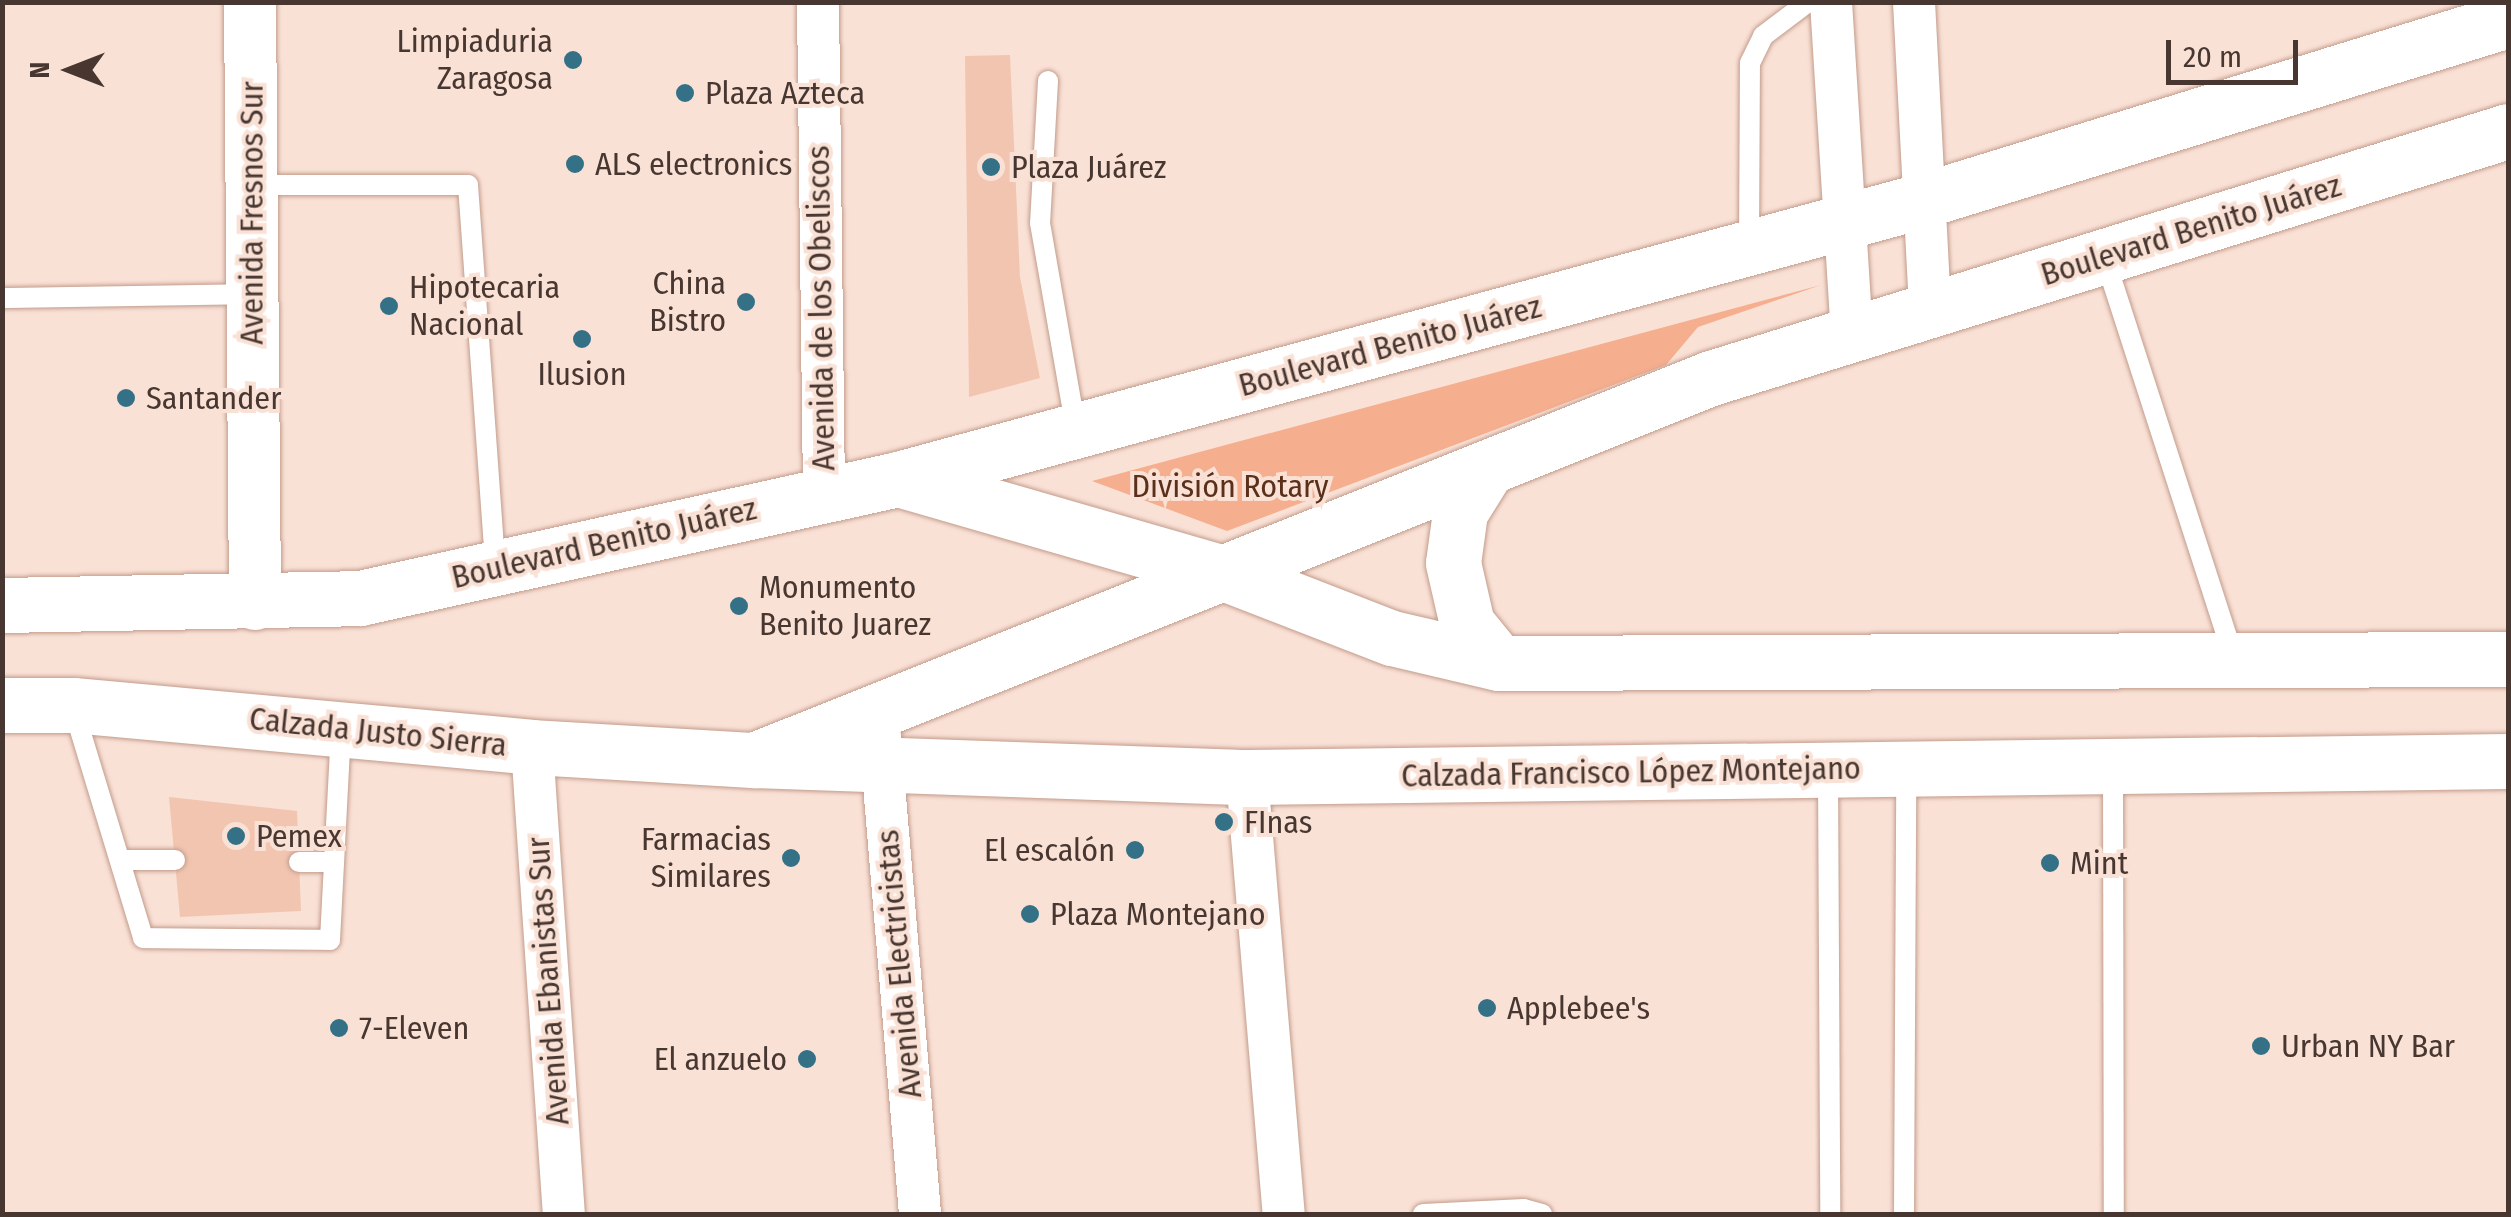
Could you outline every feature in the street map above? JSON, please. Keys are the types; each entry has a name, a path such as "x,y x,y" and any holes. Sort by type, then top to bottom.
{"main road":[{"name":"Boulevard Benito Juárez","path":"255,604 360,598 898,479 1924,200 2508,20"},
{"name":"Boulevard Benito Juárez","path":"754,760 1711,378 2508,131"},
{"path":"1488,467 1460,512 1453,563 1468,624 1499,662"},
{"path":"898,479 1224,573 1392,638 1499,662 2508,660"},
{"path":"2,605 255,604"},
{"name":"Calzada Justo Sierra","path":"2,705 73,705 342,727 532,748 754,760"},
{"name":"Calzada Francisco López Montejano","path":"754,760 883,768 1247,777 2508,761"}],"street":[{"name":"Avenida Fresnos Sur","path":"250,2 255,604"},
{"name":"Avenida de los Obeliscos","path":"818,2 824,494"},
{"path":"1831,2 1852,335"},
{"path":"1914,2 1930,310"},
{"name":"Avenida Electricistas","path":"877,713 920,1214"},
{"name":"Avenida Ebanistas Sur","path":"532,748 564,1214"},
{"path":"1247,777 1284,1214"}],"lane":[{"path":"1750,248 1750,63 1763,36 1808,2"},
{"path":"1048,81 1040,223 1076,431"},
{"path":"252,186 468,186 495,567"},
{"path":"2104,257 2234,660"},
{"path":"2,298 252,294"},
{"path":"73,705 143,938 330,940 342,727"},
{"path":"2114,766 2114,1214"},
{"path":"1904,1214 1906,768"},
{"path":"1828,770 1830,1214"},
{"path":"120,860 175,860"},
{"path":"299,862 334,862"},
{"path":"1424,1214 1524,1209 1542,1214"}],"green space":[{"name":"División Rotary","path":"1821,285 1698,327 1666,365 1227,531 1092,481"}],"building":[{"name":"Plaza Juárez","path":"1010,55 1020,277 1040,378 969,397 965,56"},
{"name":"Pemex","path":"169,797 297,811 301,911 180,917"}],"place":[{"name":"Limpiaduria Zaragosa","path":"573,60"},
{"name":"Plaza Azteca","path":"685,93"},
{"name":"ALS electronics","path":"575,164"},
{"name":"Plaza Juárez","path":"991,167"},
{"name":"China Bistro","path":"746,302"},
{"name":"Hipotecaria Nacional","path":"389,306"},
{"name":"Ilusion","path":"582,339"},
{"name":"Santander","path":"126,398"},
{"name":"Monumento Benito Juarez","path":"739,606"},
{"name":"FInas","path":"1224,822"},
{"name":"Pemex","path":"236,836"},
{"name":"El escalón","path":"1135,850"},
{"name":"Farmacias Similares","path":"791,858"},
{"name":"Mint","path":"2050,863"},
{"name":"Plaza Montejano","path":"1030,914"},
{"name":"Applebee's","path":"1487,1008"},
{"name":"7-Eleven","path":"339,1028"},
{"name":"Urban NY Bar","path":"2261,1046"},
{"name":"El anzuelo","path":"807,1059"}]}
